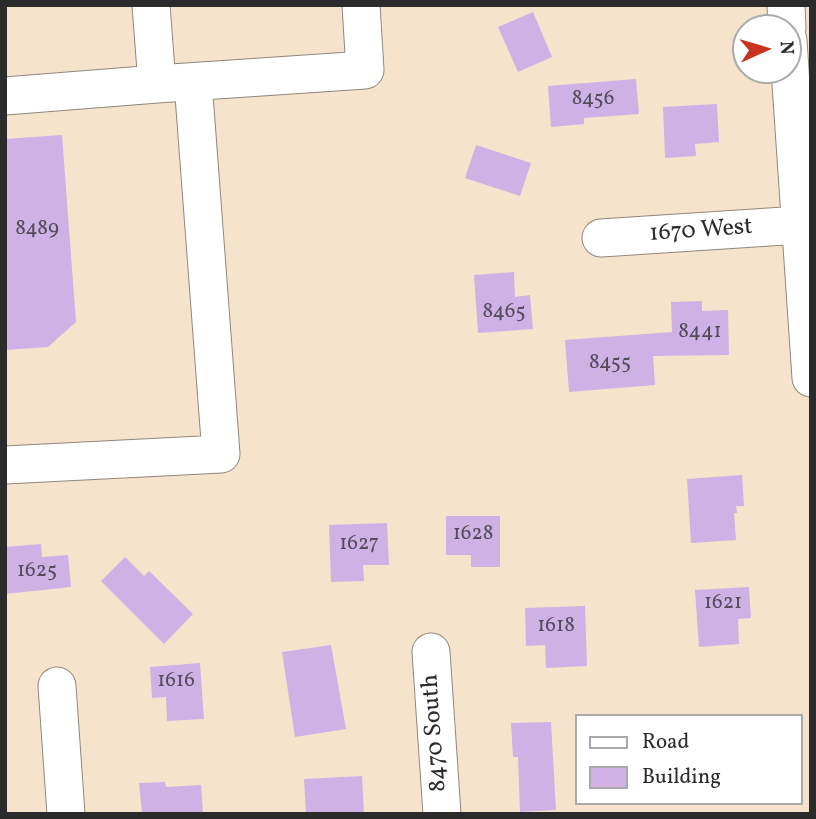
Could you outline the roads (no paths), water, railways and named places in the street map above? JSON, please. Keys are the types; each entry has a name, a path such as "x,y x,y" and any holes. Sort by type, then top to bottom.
{"street":[{"path":"5,465 221,454 175,83 151,5"},
{"path":"5,96 365,70 361,5"},
{"path":"791,84 811,378"},
{"name":"1670 West","path":"601,238 800,225"},
{"name":"8470 South","path":"431,652 442,814"},
{"path":"57,686 66,814"}]}
